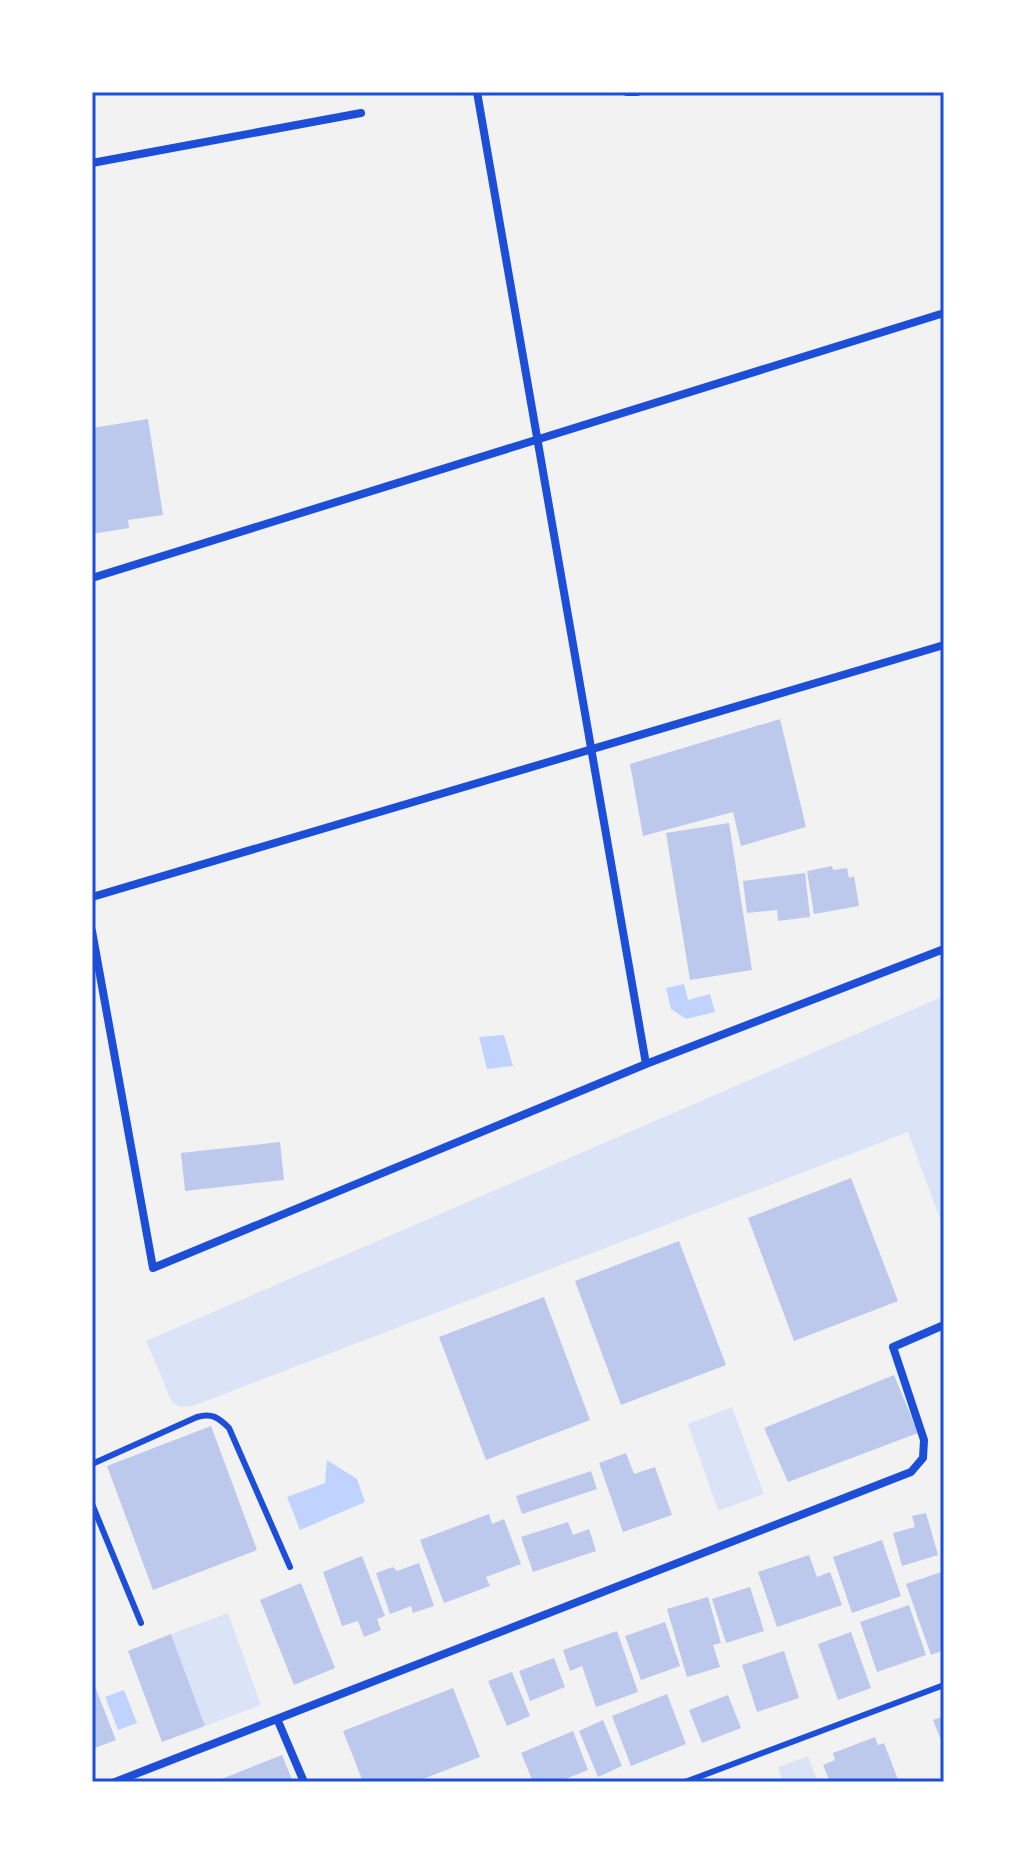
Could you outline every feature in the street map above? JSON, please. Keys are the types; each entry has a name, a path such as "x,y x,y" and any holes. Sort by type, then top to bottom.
{"street":[{"path":"477,92 646,1064"},
{"path":"627,92 637,92"},
{"path":"92,163 361,113"},
{"path":"92,578 944,313"},
{"path":"92,897 944,645"},
{"path":"92,931 153,1268 646,1064 944,949"},
{"path":"115,1782 911,1472 923,1458 924,1440 893,1347 944,1325"},
{"path":"278,1721 304,1782"}],"lane":[{"path":"92,1464 197,1417 209,1414 219,1418 229,1428 290,1567"},
{"path":"92,1504 141,1623"},
{"path":"685,1782 944,1685"}],"shaded area":[{"path":"944,996 944,1230 908,1132 193,1406 180,1407 172,1402 146,1341"},
{"path":"732,1407 764,1494 718,1511 688,1424"},
{"path":"228,1613 261,1705 205,1726 171,1634"},
{"path":"808,1756 818,1782 783,1782 778,1767"}],"water":[{"path":"684,984 688,1000 710,994 715,1012 686,1019 671,1009 666,988"},
{"path":"504,1035 513,1066 487,1069 479,1037"},
{"path":"327,1460 357,1479 365,1502 300,1530 287,1497 325,1483"},
{"path":"124,1690 137,1723 118,1730 105,1697"}],"building":[{"path":"148,419 163,515 128,520 129,528 92,534 92,428"},
{"path":"780,719 806,827 741,846 733,812 643,836 630,764"},
{"path":"729,823 752,970 690,980 666,833"},
{"path":"832,866 833,870 847,868 849,878 854,876 859,906 814,914 807,871"},
{"path":"805,873 810,917 778,921 777,910 747,913 743,881"},
{"path":"280,1142 284,1180 185,1191 181,1153"},
{"path":"851,1178 898,1301 794,1341 748,1218"},
{"path":"679,1241 726,1365 621,1405 575,1281"},
{"path":"544,1297 590,1420 486,1460 439,1337"},
{"path":"894,1375 918,1433 788,1482 764,1428"},
{"path":"211,1426 257,1550 153,1590 107,1466"},
{"path":"626,1453 634,1474 655,1467 672,1515 623,1532 599,1463"},
{"path":"591,1471 597,1489 522,1514 516,1496"},
{"path":"926,1513 938,1555 902,1566 893,1533 915,1527 912,1516"},
{"path":"489,1514 492,1524 504,1519 521,1564 486,1577 490,1586 444,1603 420,1540"},
{"path":"568,1522 573,1535 589,1529 596,1551 533,1572 521,1537"},
{"path":"882,1540 901,1596 852,1613 833,1557"},
{"path":"809,1555 817,1577 830,1572 842,1605 777,1627 758,1572"},
{"path":"362,1556 385,1616 377,1619 381,1630 364,1637 358,1621 342,1626 323,1572"},
{"path":"419,1563 434,1606 413,1613 411,1606 390,1614 376,1573 393,1567 397,1571"},
{"path":"944,1571 944,1650 931,1655 906,1584"},
{"path":"301,1583 335,1668 294,1685 260,1600"},
{"path":"750,1587 764,1631 726,1643 712,1599"},
{"path":"708,1597 721,1643 713,1645 720,1667 687,1677 667,1609"},
{"path":"909,1605 926,1655 877,1672 860,1622"},
{"path":"665,1622 680,1666 641,1680 625,1636"},
{"path":"617,1631 638,1692 596,1707 582,1666 570,1671 563,1650"},
{"path":"851,1632 871,1688 838,1700 818,1644"},
{"path":"171,1634 205,1726 162,1742 128,1651"},
{"path":"784,1651 799,1698 757,1712 742,1665"},
{"path":"554,1658 565,1687 530,1701 519,1671"},
{"path":"512,1672 530,1716 507,1726 488,1681"},
{"path":"92,1679 116,1740 92,1749"},
{"path":"453,1688 480,1757 415,1782 363,1782 343,1731"},
{"path":"667,1694 686,1744 631,1766 612,1716"},
{"path":"728,1695 741,1728 702,1743 689,1710"},
{"path":"944,1716 944,1748 933,1720"},
{"path":"603,1720 622,1766 598,1777 579,1731"},
{"path":"573,1731 588,1770 558,1782 533,1782 521,1753"},
{"path":"875,1737 878,1745 884,1743 899,1782 830,1782 823,1765 835,1760 833,1753"},
{"path":"282,1755 293,1782 214,1782"}]}
